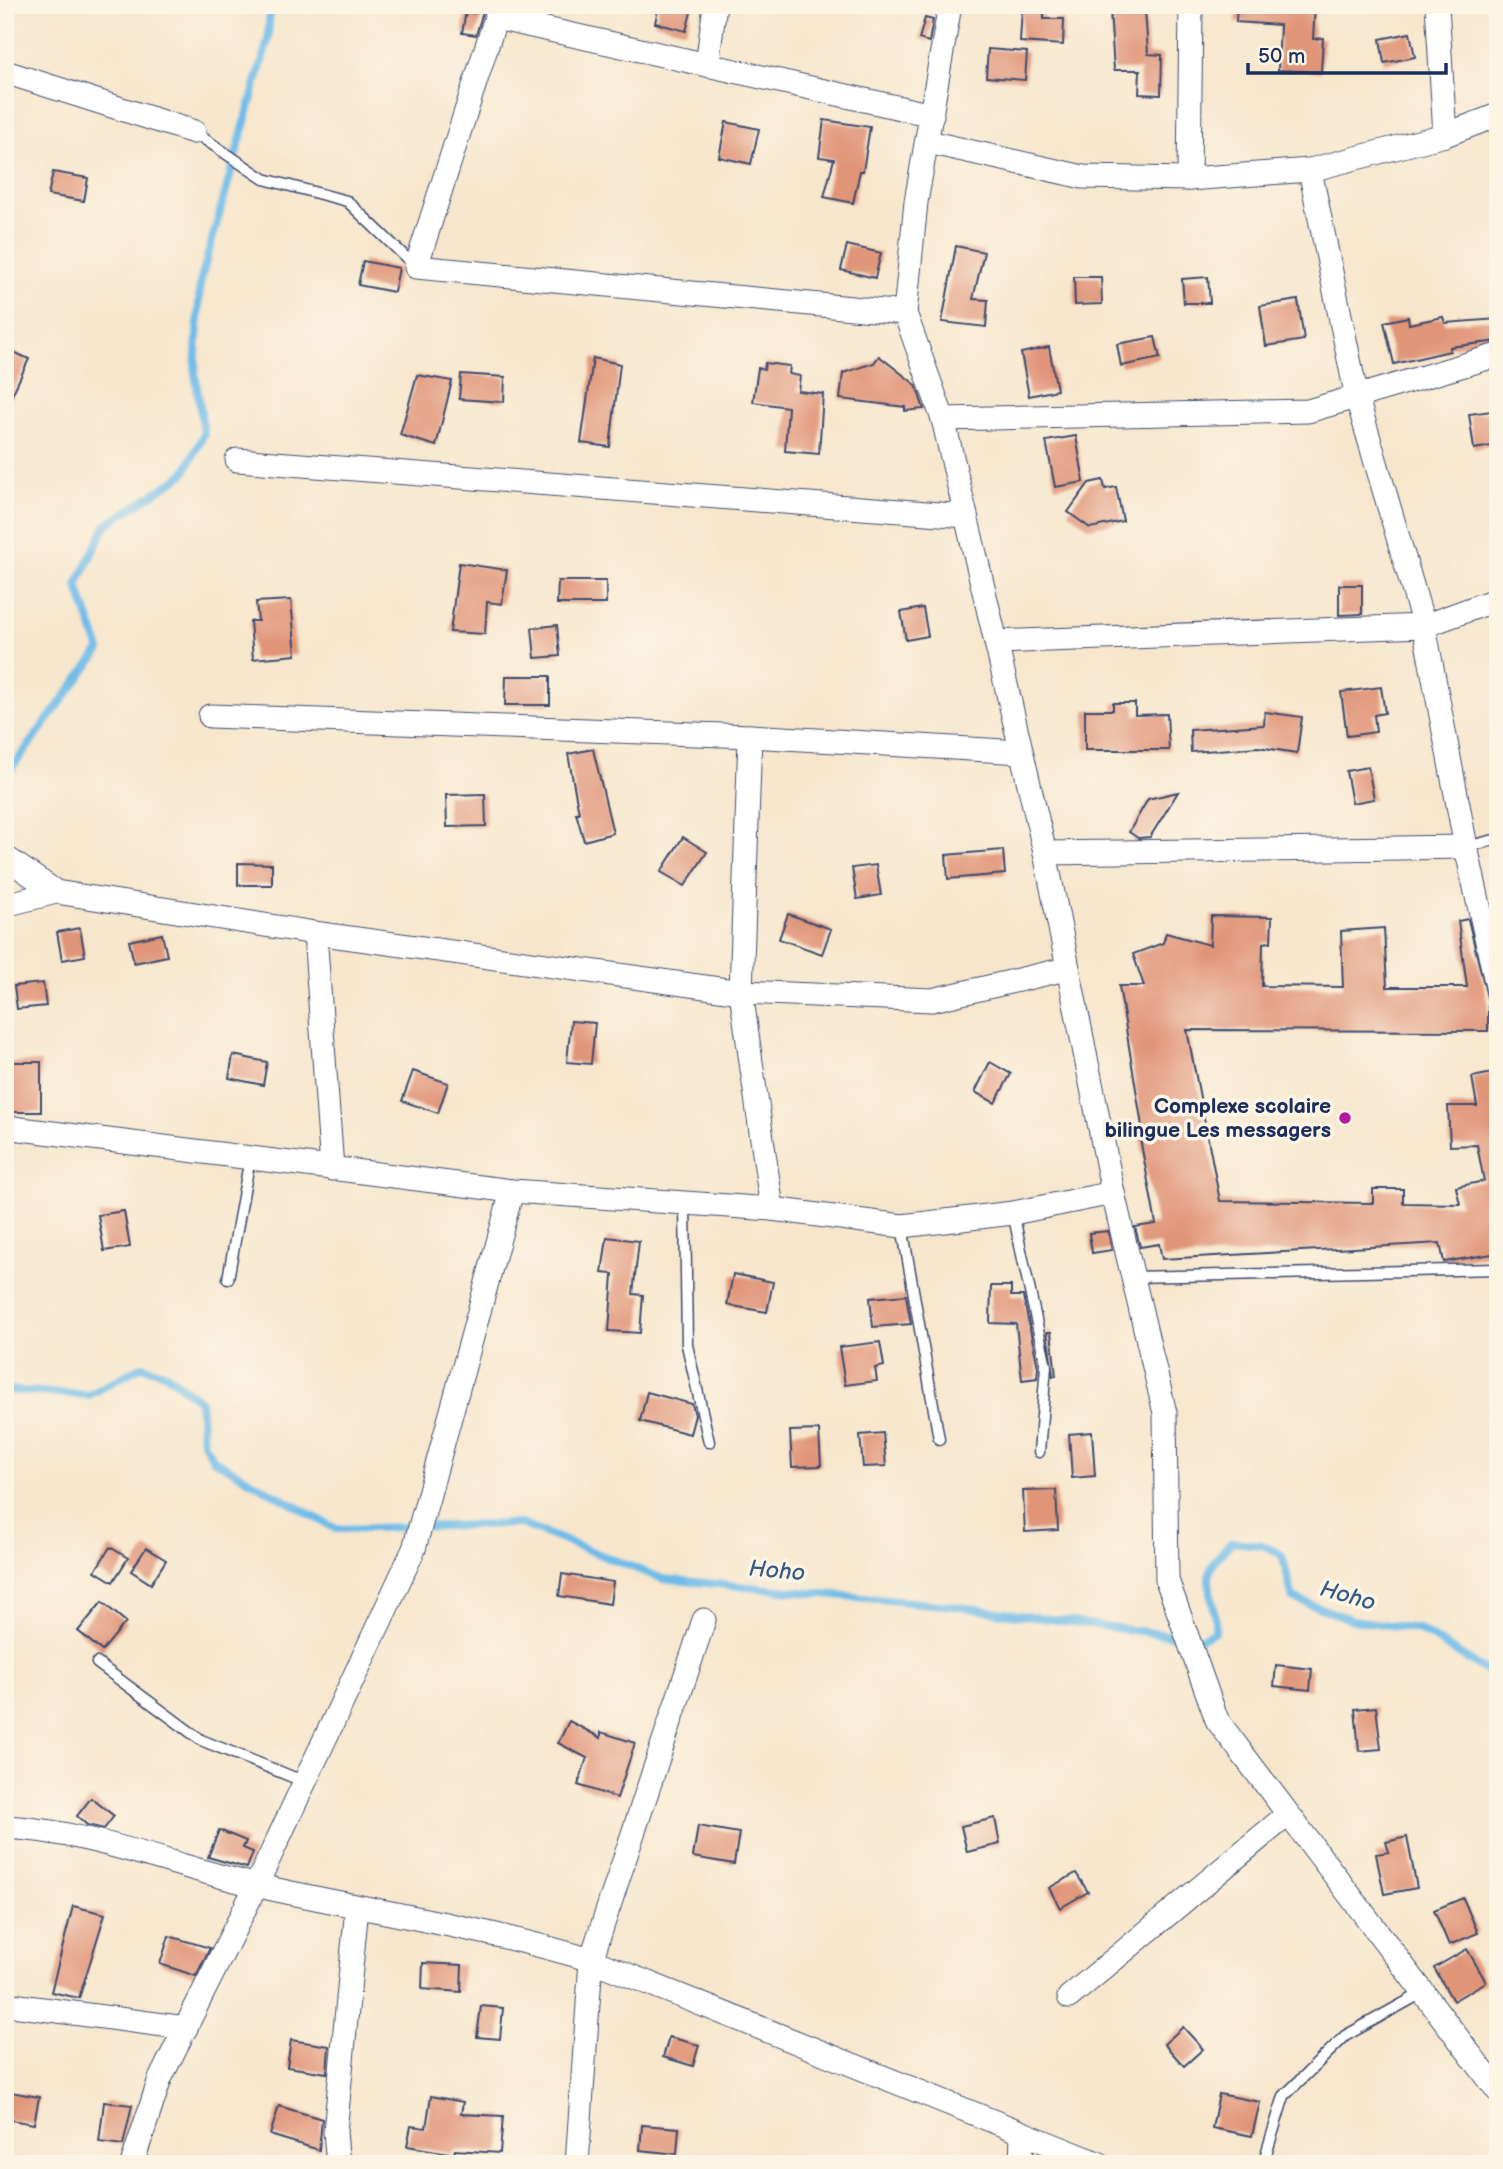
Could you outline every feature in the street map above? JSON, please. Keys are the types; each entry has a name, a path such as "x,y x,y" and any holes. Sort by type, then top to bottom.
{"street":[{"path":"707,65 715,5"},
{"path":"950,5 916,202 905,313 943,419 996,642 1045,853 1066,969 1113,1193 1165,1413 1167,1580 1217,1720 1498,2091"},
{"path":"1189,179 1191,5"},
{"path":"1437,5 1446,135"},
{"path":"905,313 416,267 498,12 707,65 932,115"},
{"path":"5,72 194,132"},
{"path":"928,142 1083,177 1189,179 1310,170 1446,135 1498,115"},
{"path":"1310,170 1357,398 1424,626 1466,847 1498,990"},
{"path":"943,419 1308,411 1498,355"},
{"path":"237,460 966,516"},
{"path":"996,642 1424,626 1498,599"},
{"path":"210,716 750,736 1021,752"},
{"path":"750,736 741,992 772,1209"},
{"path":"1045,853 1466,847"},
{"path":"5,857 56,892"},
{"path":"5,905 56,892 315,933 741,992 932,1000 1066,969"},
{"path":"315,933 332,1168"},
{"path":"5,1128 512,1191 772,1209 902,1226 1013,1213 1113,1193"},
{"path":"132,2164 160,2080 256,1886 414,1549 512,1191"},
{"path":"577,2164 591,1960 704,1620"},
{"path":"1069,1997 1287,1815"},
{"path":"5,1828 44,1829 256,1886 529,1941 591,1960 1100,2164"},
{"path":"338,2164 335,2132 357,1907"},
{"path":"5,2004 186,2028"},
{"path":"1021,2164 1022,2134"}],"lane":[{"path":"194,132 264,179 347,201 416,267"},
{"path":"1466,847 1498,839"},
{"path":"228,1279 250,1158"},
{"path":"685,1203 687,1345 709,1442"},
{"path":"1013,1213 1046,1367 1039,1452"},
{"path":"902,1226 939,1439"},
{"path":"1133,1277 1498,1269"},
{"path":"97,1663 201,1740 305,1782"},
{"path":"1263,2164 1284,2096 1345,2036 1422,1993"}],"building":[{"path":"476,5 485,5 476,35 462,33 466,11 474,13"},
{"path":"659,5 693,5 686,31 655,23"},
{"path":"1237,5 1315,5 1313,39 1323,38 1321,72 1278,70 1280,25 1236,22"},
{"path":"1022,8 1044,10 1044,19 1064,19 1063,45 1020,42"},
{"path":"1145,8 1148,54 1162,55 1161,95 1139,94 1140,70 1114,70 1110,10"},
{"path":"925,18 933,20 929,42 919,39"},
{"path":"1410,33 1415,57 1384,63 1380,39"},
{"path":"988,49 1027,52 1025,80 986,77"},
{"path":"824,120 870,127 863,171 860,171 853,203 824,197 834,159 819,157"},
{"path":"726,122 759,129 751,164 719,157"},
{"path":"53,172 88,178 84,201 48,195"},
{"path":"847,245 881,253 875,278 841,270"},
{"path":"956,246 984,252 973,299 988,300 986,327 942,322"},
{"path":"363,261 399,268 394,292 358,285"},
{"path":"1074,277 1101,277 1102,304 1075,305"},
{"path":"1208,277 1210,303 1184,303 1182,279"},
{"path":"1298,300 1304,340 1266,346 1260,306"},
{"path":"1408,317 1409,324 1443,317 1445,323 1498,319 1498,341 1450,347 1450,351 1394,364 1384,322"},
{"path":"1155,337 1160,358 1121,366 1117,344"},
{"path":"1049,347 1057,390 1029,396 1021,353"},
{"path":"5,348 29,359 5,410"},
{"path":"879,356 916,385 924,409 905,411 905,407 840,399 843,373 874,363"},
{"path":"593,358 620,364 610,447 581,443"},
{"path":"765,363 790,366 789,374 800,376 798,391 823,394 819,454 785,451 788,407 753,402 758,368 764,370"},
{"path":"461,374 505,377 504,402 459,399"},
{"path":"417,375 452,381 436,446 400,435"},
{"path":"1491,411 1497,445 1474,449 1469,414"},
{"path":"1076,436 1084,482 1055,487 1046,441"},
{"path":"1103,480 1105,489 1116,487 1123,521 1090,528 1068,512 1089,483"},
{"path":"459,563 507,570 502,604 487,602 485,634 450,632"},
{"path":"558,581 606,581 606,604 557,604"},
{"path":"1339,585 1362,585 1362,614 1339,615"},
{"path":"291,600 296,655 253,659 250,621 258,621 256,602"},
{"path":"923,608 928,636 906,640 901,612"},
{"path":"557,625 560,656 535,658 532,628"},
{"path":"506,676 550,676 550,705 505,705"},
{"path":"1381,687 1385,713 1374,715 1376,732 1347,736 1341,692"},
{"path":"1113,703 1135,703 1135,715 1167,714 1169,750 1085,750 1085,710 1113,710"},
{"path":"1265,712 1302,717 1297,753 1258,747 1191,752 1190,730 1264,725"},
{"path":"593,749 613,833 584,841 576,813 579,813 568,754"},
{"path":"1368,767 1374,799 1352,803 1346,771"},
{"path":"1178,792 1150,837 1138,838 1129,832 1148,799"},
{"path":"485,794 486,826 447,827 446,795"},
{"path":"683,837 707,852 685,886 661,872"},
{"path":"1003,850 1005,874 948,879 946,855"},
{"path":"238,863 272,864 272,885 238,885"},
{"path":"876,865 881,895 857,899 852,868"},
{"path":"788,914 831,929 822,954 779,939"},
{"path":"1211,916 1272,917 1271,942 1263,943 1262,986 1343,987 1341,931 1384,928 1387,987 1467,987 1458,921 1468,919 1488,1001 1488,1031 1187,1030 1220,1201 1373,1203 1373,1189 1403,1189 1403,1203 1460,1204 1456,1187 1484,1181 1477,1145 1450,1146 1448,1106 1477,1106 1472,1077 1498,1072 1498,1253 1444,1262 1440,1243 1162,1259 1159,1244 1140,1247 1135,1227 1156,1224 1139,1133 1143,1132 1119,986 1144,986 1133,954 1163,943 1166,933 1210,945"},
{"path":"80,928 85,956 62,960 57,932"},
{"path":"162,934 167,956 134,963 129,941"},
{"path":"43,983 46,1006 17,1009 14,986"},
{"path":"571,1021 595,1023 591,1064 567,1062"},
{"path":"233,1055 267,1062 263,1085 229,1078"},
{"path":"9,1062 41,1062 41,1112 9,1112"},
{"path":"990,1062 1011,1074 995,1103 975,1092"},
{"path":"413,1071 448,1083 438,1113 402,1101"},
{"path":"124,1211 130,1247 104,1251 98,1215"},
{"path":"1108,1231 1112,1250 1092,1253 1089,1233"},
{"path":"607,1237 639,1241 633,1294 643,1295 640,1333 609,1331 613,1274 602,1273"},
{"path":"733,1274 773,1282 767,1312 727,1305"},
{"path":"991,1286 1011,1286 1011,1296 1023,1296 1038,1367 1037,1378 1022,1380 1016,1324 990,1323"},
{"path":"906,1295 911,1324 873,1327 870,1298"},
{"path":"1047,1332 1051,1332 1056,1376 1053,1376"},
{"path":"880,1342 884,1366 875,1368 877,1381 845,1385 839,1347"},
{"path":"647,1392 692,1404 695,1415 690,1434 640,1421"},
{"path":"819,1430 821,1466 792,1467 790,1431"},
{"path":"1092,1432 1095,1476 1072,1478 1069,1434"},
{"path":"883,1433 886,1466 863,1467 860,1435"},
{"path":"1056,1490 1058,1530 1025,1532 1023,1491"},
{"path":"110,1547 128,1558 113,1582 95,1571"},
{"path":"146,1548 166,1560 151,1584 131,1571"},
{"path":"562,1574 613,1582 610,1604 559,1596"},
{"path":"102,1602 126,1622 102,1651 78,1631"},
{"path":"1276,1665 1312,1669 1310,1690 1274,1686"},
{"path":"1376,1707 1381,1749 1359,1751 1355,1709"},
{"path":"569,1721 601,1738 601,1732 635,1743 617,1798 578,1785 587,1758 558,1743"},
{"path":"91,1798 114,1816 104,1829 87,1825 77,1816"},
{"path":"995,1818 1000,1844 967,1852 961,1826"},
{"path":"698,1826 739,1833 734,1864 693,1857"},
{"path":"219,1830 246,1841 243,1848 253,1852 247,1868 208,1857"},
{"path":"1407,1837 1417,1888 1384,1894 1376,1854 1389,1852 1386,1842"},
{"path":"1076,1873 1088,1892 1060,1908 1049,1888"},
{"path":"1463,1898 1478,1933 1449,1945 1434,1910"},
{"path":"73,1906 105,1914 79,1998 51,1992"},
{"path":"169,1936 210,1948 196,1976 160,1964"},
{"path":"1467,1949 1486,1982 1453,2001 1434,1968"},
{"path":"423,1963 462,1965 461,1992 422,1989"},
{"path":"481,2006 503,2008 500,2039 477,2037"},
{"path":"1183,2027 1203,2049 1184,2066 1164,2044"},
{"path":"669,2037 699,2045 693,2066 663,2057"},
{"path":"291,2040 329,2046 327,2073 287,2067"},
{"path":"5,2091 39,2097 34,2124 5,2119"},
{"path":"1219,2094 1260,2102 1252,2136 1212,2128"},
{"path":"431,2096 463,2102 461,2114 503,2116 500,2153 455,2150 454,2154 407,2146 411,2126 426,2128"},
{"path":"104,2102 132,2105 123,2145 99,2142"},
{"path":"279,2106 322,2119 319,2150 270,2135"},
{"path":"642,2125 679,2128 677,2154 640,2150"}],"waterway":[{"path":"5,777 100,650 77,585 106,525 184,474 204,434 195,373 200,283 268,40 270,5"},
{"name":"Hoho","path":"5,1390 89,1395 142,1366 166,1374 200,1401 203,1442 214,1460 336,1529 521,1524 663,1579 952,1606 1199,1639 1215,1631 1209,1584 1212,1565 1232,1542 1263,1545 1282,1555 1293,1598 1353,1620 1418,1629 1498,1678"}],"place":[{"name":"Complexe scolaire bilingue Les messagers","path":"1345,1118"}]}
